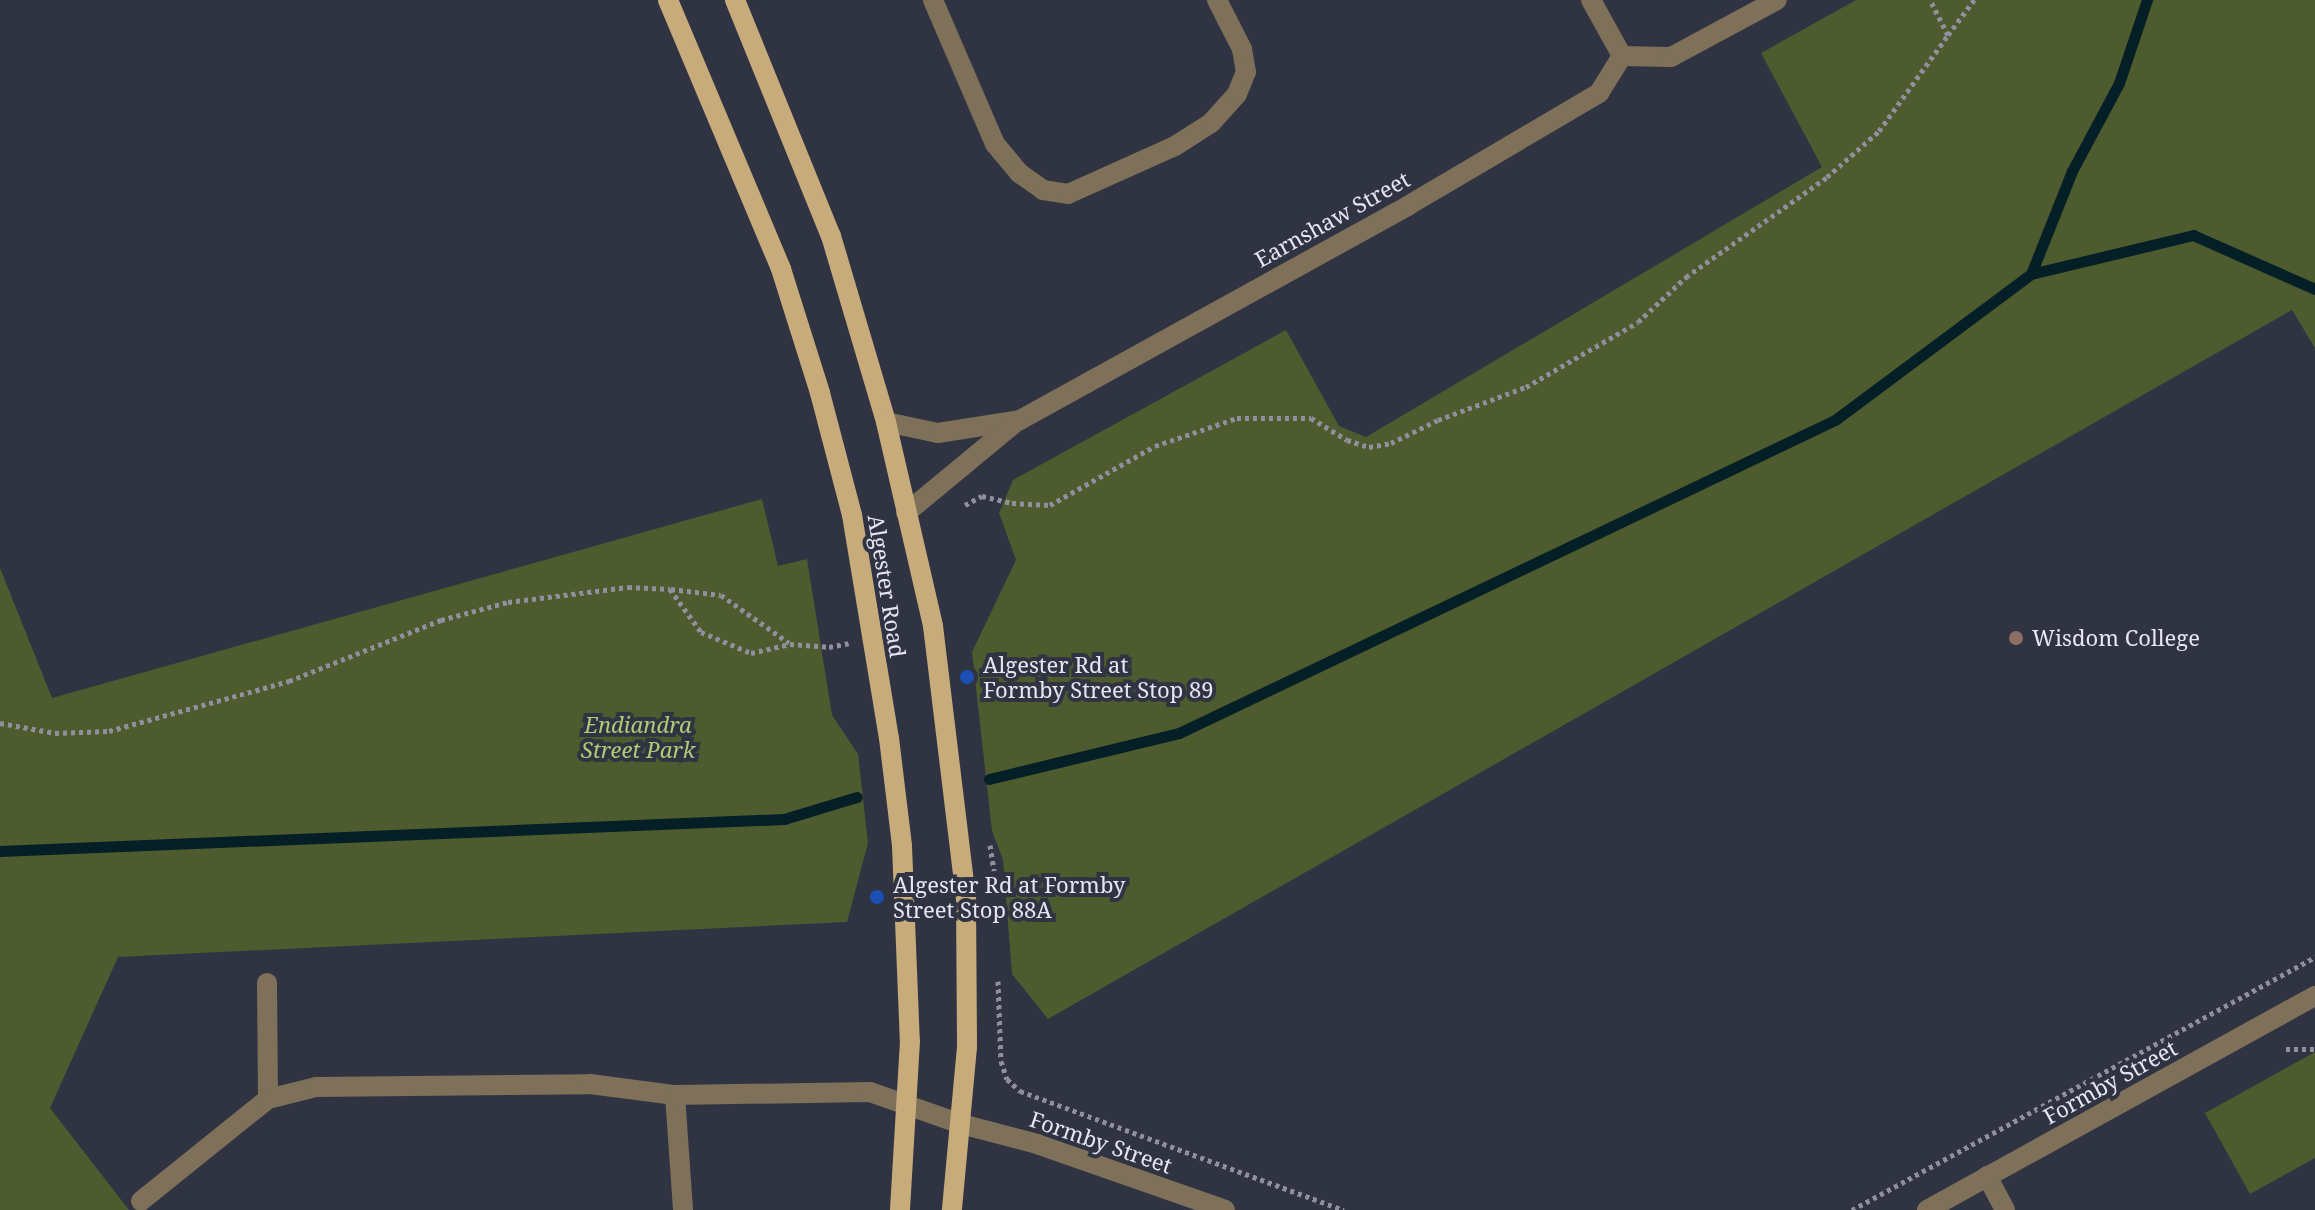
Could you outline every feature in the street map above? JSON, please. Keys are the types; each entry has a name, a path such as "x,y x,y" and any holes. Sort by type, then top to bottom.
{"main road":[{"name":"Algester Road","path":"668,0 781,269 820,393 852,515 870,639 889,738 902,846 909,997 907,1103 900,1210"},
{"name":"Algester Road","path":"735,0 831,236 886,422 933,626 966,900 967,1047 952,1210"}],"street":[{"path":"933,0 995,144 1019,173 1043,190 1068,194 1175,146 1211,123 1237,94 1246,72 1242,49 1217,0"},
{"path":"1591,0 1622,56 1671,57 1777,0"},
{"name":"Earnshaw Street","path":"886,422 938,433 1020,420 1409,205 1599,93 1622,56"},
{"path":"906,513 1020,420"},
{"path":"141,1201 268,1099 267,983"},
{"name":"Formby Street","path":"1927,1210 2315,996"},
{"name":"Formby Street","path":"268,1099 316,1087 590,1084 675,1095 851,1090 907,1103 961,1124 1037,1144 1225,1210"},
{"path":"675,1095 683,1210"},
{"path":"1987,1176 2005,1210"}],"path":[{"path":"1930,0 1948,35"},
{"path":"965,505 982,496 1012,503 1050,505 1155,446 1237,418 1311,418 1347,440 1369,447 1391,443 1438,420 1526,387 1638,322 1686,277 1827,177 1879,131 1974,0"},
{"path":"0,723 55,733 109,731 289,681 441,620 508,602 628,587 721,595 790,644"},
{"path":"670,589 701,632 751,653 790,644 829,647 870,639"},
{"path":"986,836 993,855 994,886"},
{"path":"1852,1210 2315,957"},
{"path":"998,980 1001,1061 1007,1079 1020,1091 1344,1210"},
{"path":"2286,1049 2315,1049"}],"green space":[{"path":"1856,0 2315,0 2315,348 2292,310 1048,1019 1012,974 1003,860 992,831 972,652 1016,560 999,513 1013,480 1286,330 1339,426 1366,437 1822,167 1761,53"},
{"name":"Endiandra Street Park","path":"762,499 778,566 807,559 832,715 858,754 868,843 847,922 118,957 50,1108 129,1210 0,1210 0,568 52,698"},
{"path":"2315,1052 2315,1158 2250,1194 2205,1113"}],"waterway":[{"path":"2031,274 2072,171 2119,83 2147,0"},
{"path":"989,779 1179,733 1835,420 2031,274 2193,235 2315,289"},
{"path":"0,851 784,819 857,797"}],"place":[{"name":"Wisdom College","path":"2016,638"},
{"name":"Algester Rd at Formby Street Stop 89","path":"967,677"},
{"name":"Algester Rd at Formby Street Stop 88A","path":"877,897"}]}
